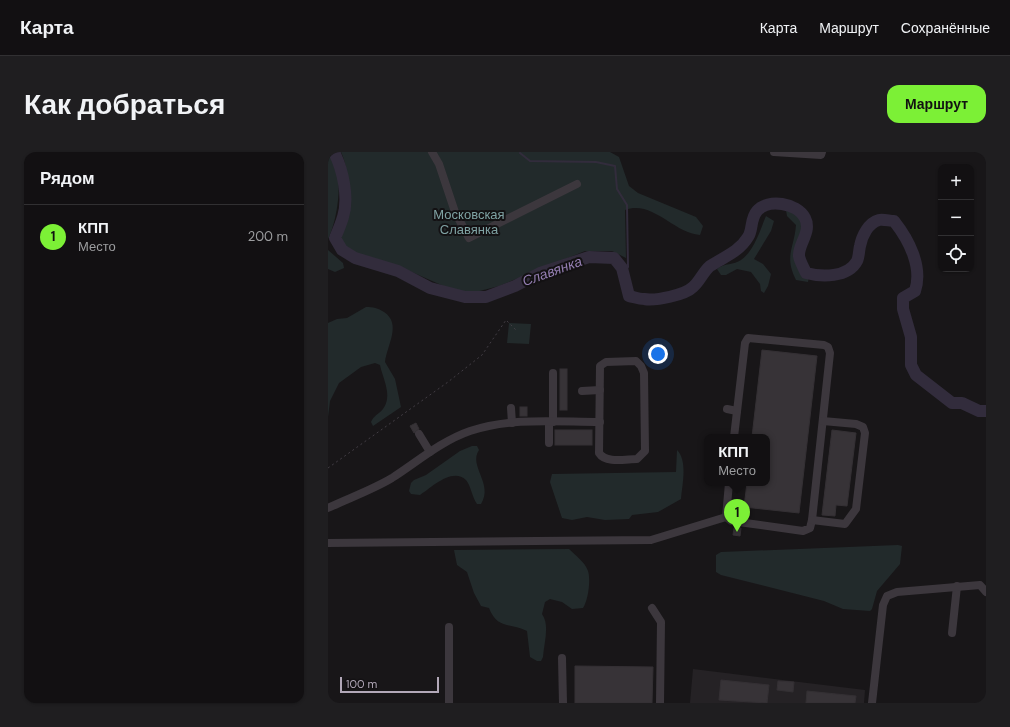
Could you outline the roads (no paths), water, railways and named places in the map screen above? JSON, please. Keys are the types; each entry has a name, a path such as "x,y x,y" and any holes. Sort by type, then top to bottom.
{"lane":[{"path":"432,152 439,164 456,212 469,238 577,184"},
{"path":"774,152 821,155 822,152"},
{"path":"726,517 731,521 803,531 810,528 830,353 828,347 824,345 748,338 745,343 734,434"},
{"path":"636,361 641,366 644,372 645,452 637,459 607,459 602,457 599,453 600,390 600,366 606,362 636,361"},
{"path":"548,443 551,422 553,373"},
{"path":"582,391 600,390"},
{"path":"511,408 512,423"},
{"path":"727,409 737,411"},
{"path":"812,520 844,524 856,509 865,433 863,427 856,424 823,420"},
{"path":"328,508 391,479 449,440 469,431 512,423 600,422"},
{"path":"419,434 430,452"},
{"path":"726,517 729,486"},
{"path":"328,543 651,540 726,517"},
{"path":"872,703 883,604 887,596 897,592 980,585 986,592"},
{"path":"952,634 957,586"},
{"path":"652,608 661,622 660,703"},
{"path":"448,627 449,703"},
{"path":"562,658 562,703"}],"waterway":[{"name":"Славянка","path":"334,152 340,167 345,193 345,209 335,238 342,250 355,258 398,271 430,288 465,297 486,297 515,286 540,273 589,257 614,258 622,268 629,296 640,299 649,299 663,298 684,293 698,282 710,266 740,247 750,234 753,217 757,211 768,204 782,204 789,206 796,209 805,218 807,228 800,247 799,256 806,273 834,275 847,271 853,267 858,258 862,238 866,230 872,224 881,220 894,221 905,237 916,263 917,282 915,291 903,298 903,309 911,337 911,365 916,375 952,403 962,403 979,411 986,411"},
{"path":"520,153 530,161 596,162 615,166 617,189 627,205 628,267 623,273"}],"place":[{"name":"КПП","path":"737,532"}],"park label":[{"name":"Московская Славянка","path":"469,222"}]}
